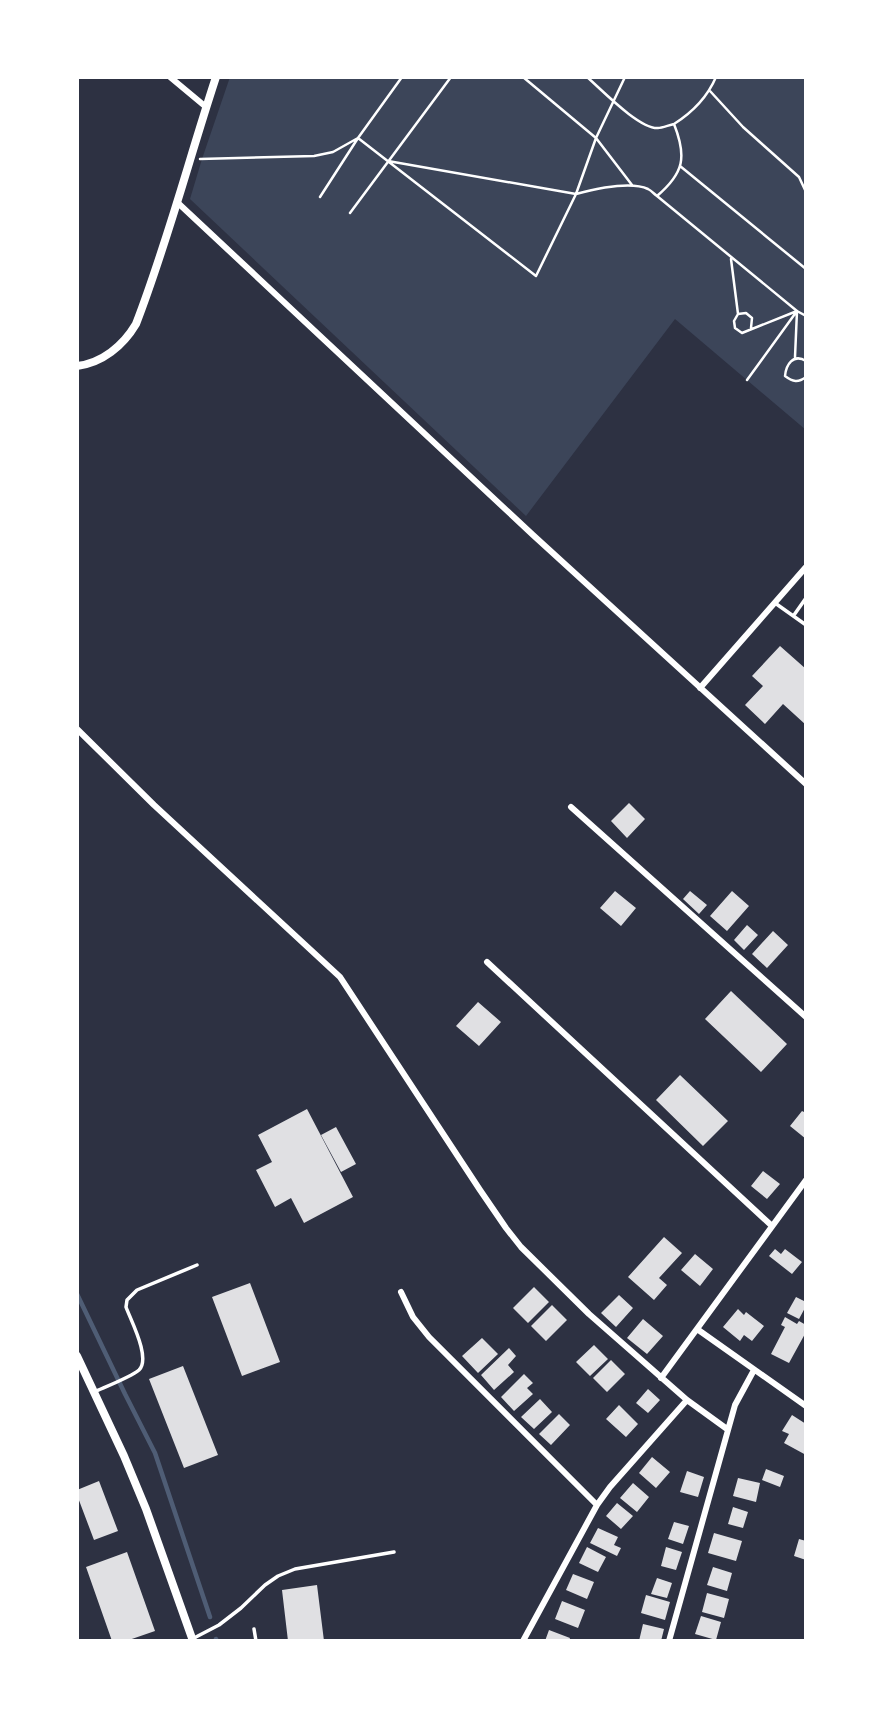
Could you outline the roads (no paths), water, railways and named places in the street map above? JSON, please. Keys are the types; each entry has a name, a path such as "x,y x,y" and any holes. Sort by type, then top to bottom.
{"street":[{"path":"170,77 206,107"},
{"path":"77,366 102,358 128,337 136,324 178,203 216,77"},
{"path":"178,203 806,784"},
{"path":"700,688 806,567"},
{"path":"77,729 154,805 340,977 506,1228 539,1265 661,1378 727,1429"},
{"path":"571,807 806,1017"},
{"path":"486,962 772,1226"},
{"path":"661,1378 806,1180"},
{"path":"401,1292 413,1317 429,1337 597,1506"},
{"path":"697,1329 806,1406"},
{"path":"77,1356 146,1508 192,1640"},
{"path":"669,1641 727,1429 740,1394 754,1370"},
{"path":"523,1641 597,1506 687,1400"}],"lane":[{"path":"794,615 806,598"},
{"path":"775,603 806,625"},
{"path":"93,1392 138,1371 143,1364 143,1352 126,1307 127,1300 137,1290 197,1265"},
{"path":"192,1640 219,1625 278,1576 295,1569 394,1552"},
{"path":"254,1629 256,1641"}],"waterway":[{"path":"77,1294 155,1453 210,1617"}]}
